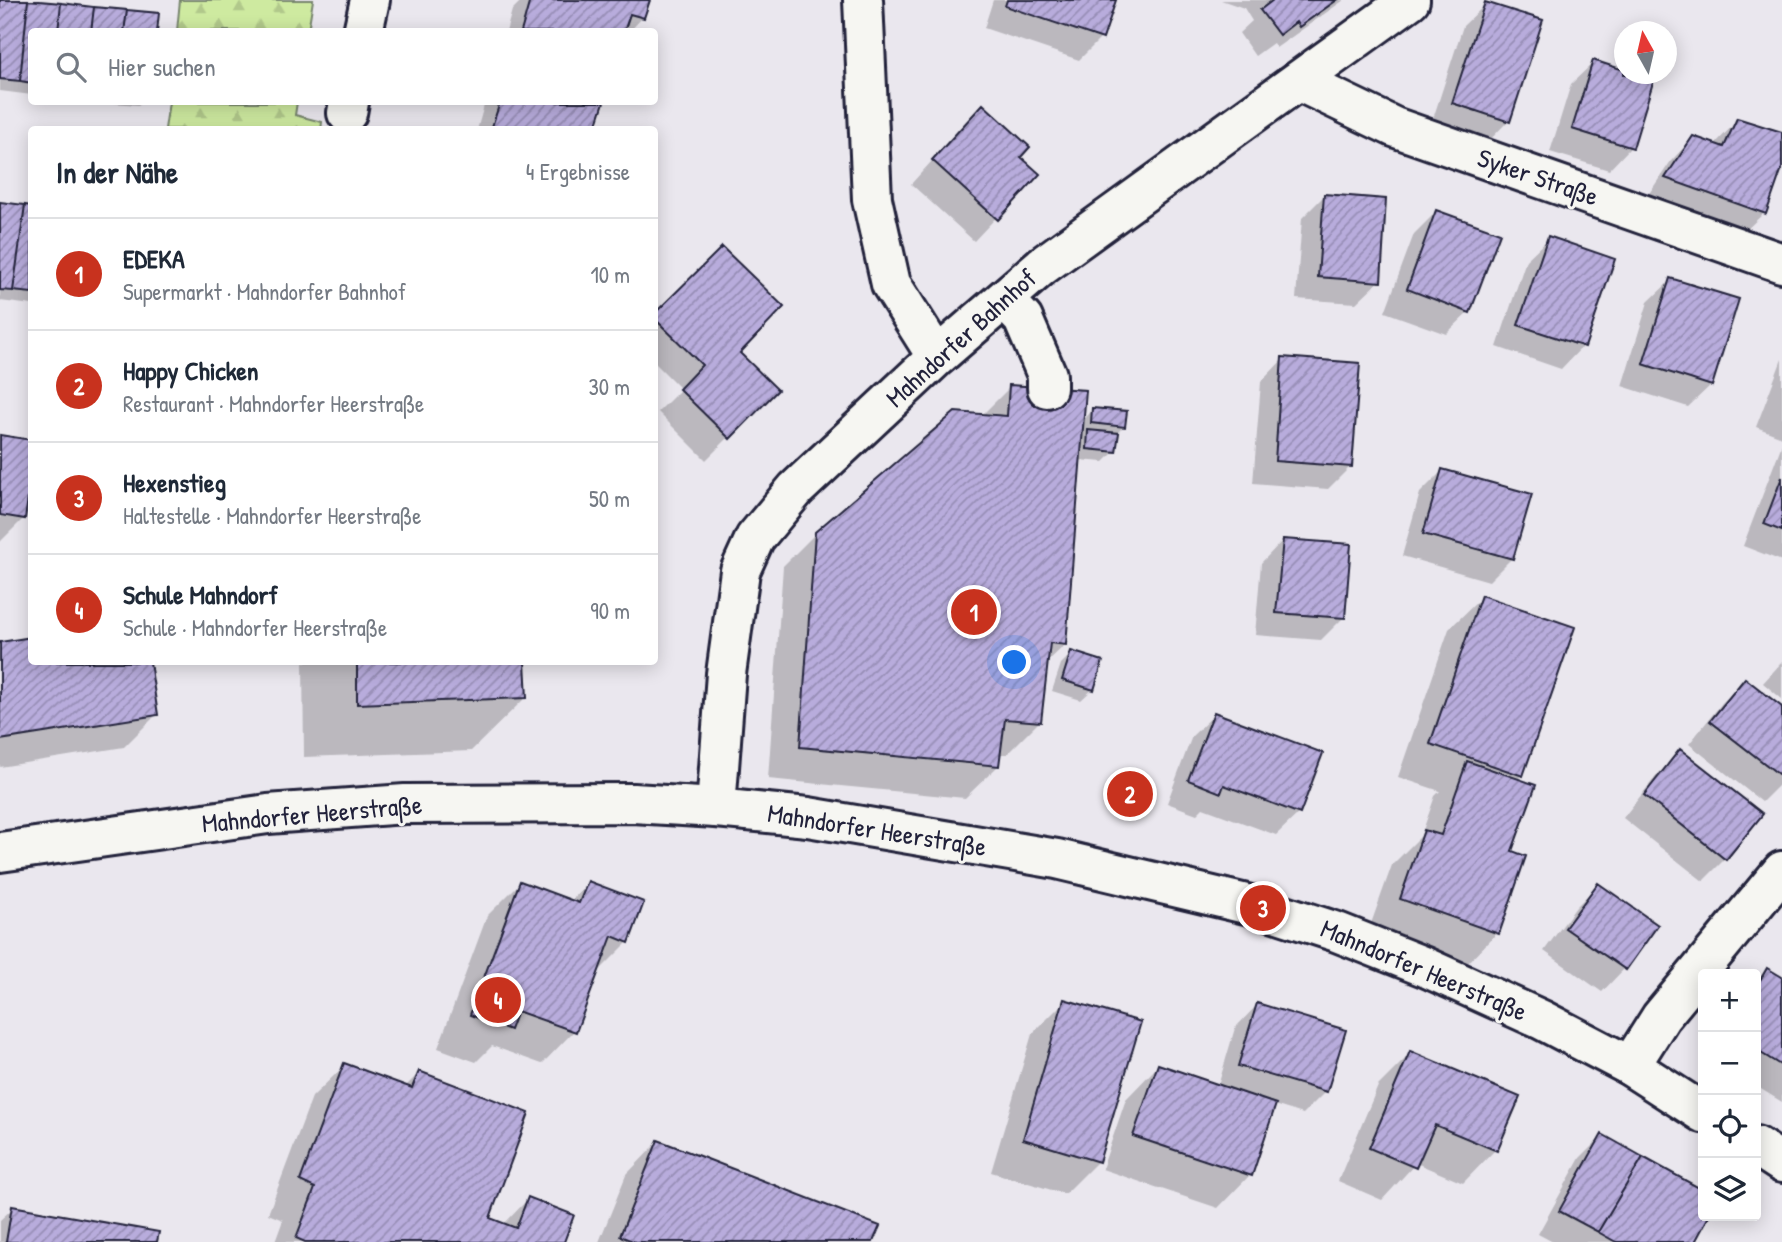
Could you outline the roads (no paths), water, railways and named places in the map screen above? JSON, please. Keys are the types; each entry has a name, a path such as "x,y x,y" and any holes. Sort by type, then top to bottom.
{"main road":[{"path":"364,28 370,0"},
{"path":"863,0 872,200 891,284 937,357"},
{"name":"Mahndorfer Bahnhof","path":"716,808 726,674 740,571 755,538 796,489 937,357 1053,258 1410,0"},
{"name":"Syker Straße","path":"1298,81 1394,127 1782,263"},
{"path":"1004,299 1023,319 1047,375 1047,388"},
{"name":"Mahndorfer Heerstraße","path":"0,852 268,814 405,804 633,803 808,817 1057,859 1263,908 1337,932 1425,967 1542,1020 1630,1066 1698,1109"},
{"path":"1630,1066 1661,1017 1782,871"},
{"path":"1761,1149 1782,1163"}],"place":[{"name":"EDEKA","path":"974,612"},
{"name":"Happy Chicken","path":"1130,794"},
{"name":"Hexenstieg","path":"1263,908"},
{"name":"Schule Mahndorf","path":"498,1000"}]}
